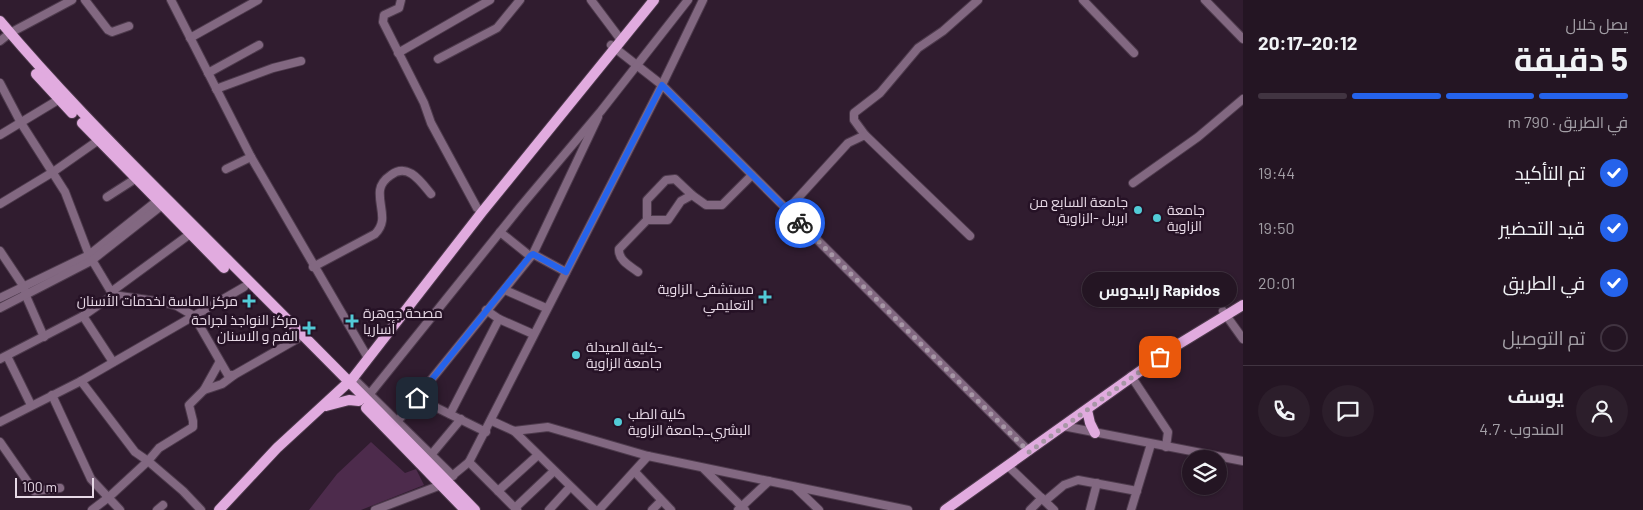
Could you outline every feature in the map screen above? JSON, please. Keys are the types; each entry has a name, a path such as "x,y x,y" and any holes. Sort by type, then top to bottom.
{"main road":[{"path":"616,42 646,0"},
{"path":"219,510 277,448 346,382 479,210 616,42 654,0"},
{"path":"0,21 4,36 62,98 163,201 447,480 475,510"},
{"path":"102,138 135,179 163,201 190,234 297,339 346,382 360,401 447,480 465,510"},
{"path":"945,510 1029,452 1131,376 1223,315 1243,298"},
{"path":"1223,315 1243,305"},
{"path":"212,510 272,448 346,382"},
{"path":"322,406 350,400 360,401"},
{"path":"1086,410 1095,433"}],"street":[{"path":"4,36 72,0"},
{"path":"85,0 108,30 112,32 129,26"},
{"path":"171,0 251,157 313,267 366,355"},
{"path":"190,38 258,0"},
{"path":"401,0 399,8 382,18 424,103 431,123 479,210"},
{"path":"398,53 490,0"},
{"path":"438,59 497,28 520,0"},
{"path":"591,0 616,42 635,65 662,85 1029,452"},
{"path":"370,395 500,232 601,111 635,65 688,0"},
{"path":"375,510 447,480 469,462 492,421 546,308 662,85 703,0"},
{"path":"970,236 865,135 854,120 854,113 880,93 918,48 943,31 978,0"},
{"path":"1084,0 1134,53"},
{"path":"1204,0 1243,39"},
{"path":"208,73 259,45"},
{"path":"216,89 273,68 301,61"},
{"path":"0,83 20,123 44,162 53,172 70,204 90,258 112,293 162,302 194,316 224,372 228,375 234,375"},
{"path":"0,135 62,98"},
{"path":"1134,183 1198,137 1243,99"},
{"path":"397,422 486,310 505,290 531,255 601,111"},
{"path":"787,210 848,144 865,135"},
{"path":"0,204 53,172 102,138"},
{"path":"226,169 251,157"},
{"path":"313,267 375,234 380,229 384,223 380,189 382,181 393,173 404,170 414,175 431,194"},
{"path":"638,272 621,258 618,254 619,249 646,220 647,200 666,180 675,179 706,205 722,205 752,175"},
{"path":"108,197 135,179"},
{"path":"646,220 668,220 681,201 692,195"},
{"path":"0,308 26,296 90,258 163,201"},
{"path":"500,232 531,255 566,272"},
{"path":"31,405 3,358 82,316 190,234"},
{"path":"0,251 24,287 44,337"},
{"path":"0,298 90,258"},
{"path":"0,422 81,381 244,287"},
{"path":"505,290 546,308"},
{"path":"486,310 499,319 533,334"},
{"path":"1223,315 1243,338"},
{"path":"82,316 113,362"},
{"path":"450,414 499,319"},
{"path":"204,390 222,384 234,375 297,339"},
{"path":"92,510 148,461 159,448 193,427 194,421 189,406 204,390 219,363"},
{"path":"1131,376 1168,432 1166,446"},
{"path":"81,381 135,452 183,491 201,510"},
{"path":"346,382 370,395 430,455 447,480"},
{"path":"52,395 91,480 120,510"},
{"path":"417,398 486,432"},
{"path":"430,455 461,419"},
{"path":"492,421 514,431 595,510"},
{"path":"1063,426 1243,461"},
{"path":"514,431 548,427 648,456 908,510"},
{"path":"0,442 34,491 60,488"},
{"path":"1131,510 1151,444"},
{"path":"498,491 538,455"},
{"path":"600,510 648,456"},
{"path":"469,462 516,509 554,471"},
{"path":"1008,466 1054,510"},
{"path":"703,468 741,509 769,481"},
{"path":"635,472 671,510"},
{"path":"1030,510 1069,483 1078,480 1137,491"},
{"path":"1090,510 1097,483"},
{"path":"549,510 570,487"},
{"path":"795,487 819,510"},
{"path":"652,510 661,501"}],"shaded area":[{"path":"371,442 405,473 416,469 424,485 361,510 309,510 337,474"}],"way so far":[{"path":"800,223 1029,452 1131,376 1160,357"}],"place":[{"name":"جامعة السابع من ابريل -الزاوية","path":"1138,210"},
{"name":"جامعة الزاوية","path":"1157,218"},
{"name":"مستشفى الزاوية التعليمي","path":"765,297"},
{"name":"مركز الماسة لخدمات الأسنان","path":"249,301"},
{"name":"مصحة جوهرة أساريا","path":"352,321"},
{"name":"مركز النواجذ لجراحة الفم و الاسنان","path":"309,328"},
{"name":"كلية الصيدلة- جامعة الزاوية","path":"576,355"},
{"name":"Rapidos رابيدوس","path":"1160,357"},
{"name":"كلية الطب البشري_جامعة الزاوية","path":"618,422"}],"route":[{"path":"417,398 486,310 505,290 530,256 533,254 566,272 662,85 800,223"}]}
